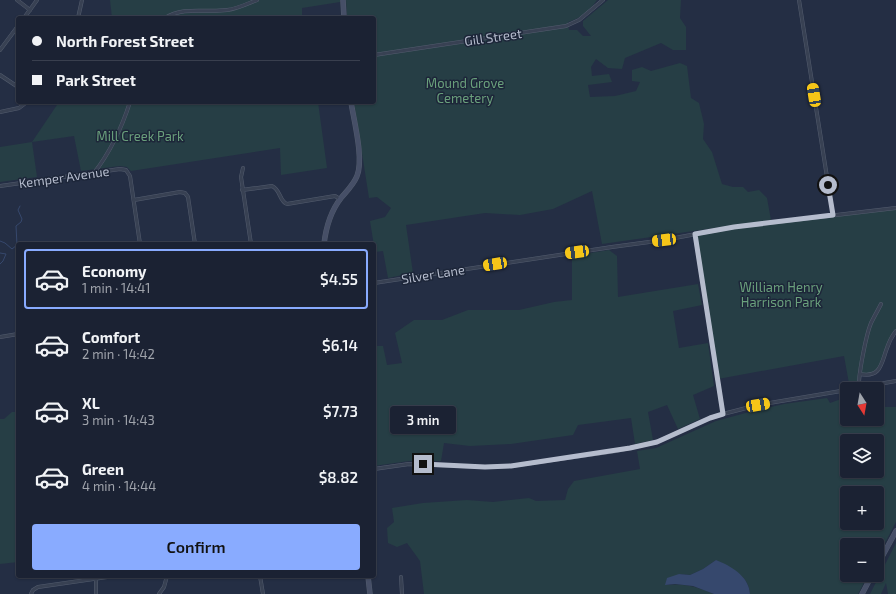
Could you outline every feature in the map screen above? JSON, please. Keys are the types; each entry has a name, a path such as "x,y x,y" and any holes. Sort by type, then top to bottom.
{"main road":[{"path":"343,0 344,16"},
{"path":"324,242 327,223 340,199 355,181 359,168 359,154 351,104"},
{"path":"884,553 896,531"},
{"path":"368,578 370,594"},
{"path":"862,594 868,582"}],"street":[{"path":"17,0 30,10"},
{"path":"26,16 37,0"},
{"path":"78,16 82,0"},
{"path":"168,16 183,11 230,10 257,0"},
{"path":"799,0 833,215"},
{"name":"Gill Street","path":"376,55 566,26 579,20 601,1"},
{"path":"0,50 16,29"},
{"path":"0,75 16,86"},
{"path":"0,112 19,108 24,104"},
{"path":"94,173 109,152 123,123 129,104"},
{"path":"243,168 241,177 242,190 251,242"},
{"name":"Kemper Avenue","path":"0,186 120,169 127,171 130,176 134,200"},
{"path":"242,190 272,186 278,190 283,202 287,204 335,196 340,199"},
{"path":"140,242 134,200 180,192 188,197 196,242"},
{"name":"Silver Lane","path":"376,283 612,246 664,240 734,227 896,208"},
{"path":"695,234 723,414"},
{"path":"860,382 860,374 870,324 881,304"},
{"path":"860,374 872,375 877,371 881,366 887,347 896,331"},
{"path":"0,337 16,334"},
{"path":"884,383 896,381"},
{"path":"376,469 409,464 485,467 511,466 623,450 657,442 710,418 723,414 758,405 840,391"},
{"path":"401,577 402,594"},
{"path":"31,594 35,589 102,578"},
{"path":"159,594 164,587 166,578"},
{"path":"260,578 263,594"},
{"path":"96,579 96,594"}],"green space":[{"path":"110,0 340,0 340,2 302,8 302,16 112,16"},
{"name":"Mound Grove Cemetery","path":"346,0 597,0 584,14 577,19 568,22 569,30 577,30 583,36 591,36 583,26 583,21 608,0 681,0 680,18 686,27 686,50 673,50 661,43 625,58 622,69 608,68 596,59 591,67 592,76 609,74 612,82 588,85 590,97 615,96 636,91 640,82 632,81 632,70 642,67 651,71 680,63 687,66 691,98 699,103 704,124 703,139 712,152 722,184 733,187 743,187 748,192 759,190 767,198 771,220 602,244 592,191 553,209 520,215 485,213 406,225 413,273 388,278 383,251 376,252 376,242 373,242 370,221 385,217 391,208 377,197 369,198 354,104 376,104 376,16 347,16"},
{"name":"Mill Creek Park","path":"58,104 318,104 327,168 281,175 280,148 131,171 127,167 120,166 81,171 74,136 32,142"},
{"path":"32,142 37,177 0,182 0,147"},
{"name":"William Henry Harrison Park","path":"896,208 896,331 877,371 867,375 860,374 859,382 849,382 844,356 718,379 695,234"},
{"path":"609,250 617,256 618,297 698,284 702,305 673,311 679,348 708,343 714,386 693,395 700,419 678,429 667,405 648,412 653,440 635,444 631,418 578,425 573,435 511,444 470,446 444,443 441,461 409,461 376,466 376,346 383,346 387,365 402,363 395,333 414,320 442,320 468,310 519,310 554,302 572,300 572,256"},
{"path":"827,398 830,403 840,399 840,426 884,426 884,408 896,407 896,522 884,545 884,538 840,538 840,582 864,582 858,594 750,594 749,587 743,577 716,560 703,569 690,575 679,574 666,585 691,586 714,594 424,594 420,561 407,543 397,547 388,543 387,528 394,522 392,508 423,503 467,500 493,502 529,498 536,501 565,500 568,489 574,481 640,469 637,451 656,448 716,421 784,404"},
{"path":"12,412 16,412 16,562 0,564 0,419 4,419"},
{"path":"896,543 896,594 888,594 886,583 881,594 870,594 876,582 884,582 884,567"}],"water":[{"path":"716,560 728,565 743,577 749,588 750,594 714,594 693,586 675,584 665,585 667,578 679,574 690,575 703,569"}],"waterway":[{"path":"17,242 16,226 22,219 18,210 20,206"},
{"path":"0,241 12,249 16,246"},
{"path":"0,253 6,254 0,264"}],"route":[{"path":"423,464 485,467 511,466 644,446 723,414 695,234 734,227 833,215 828,185"}]}
